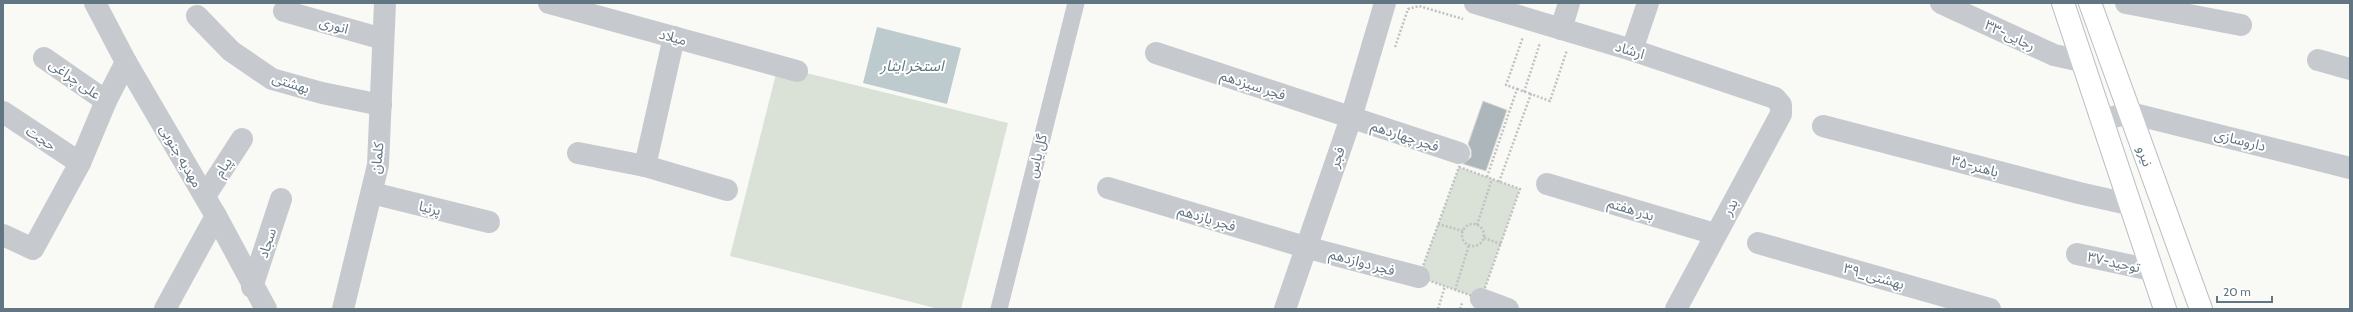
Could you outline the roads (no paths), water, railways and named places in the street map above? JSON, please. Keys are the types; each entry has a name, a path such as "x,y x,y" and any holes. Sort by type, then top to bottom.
{"main road":[{"path":"2063,3 2100,120 2165,309"},
{"name":"نیرو","path":"2090,3 2201,309"}],"street":[{"name":"مهدیه جنوبی","path":"95,3 126,62 205,196 252,287 266,309"},
{"name":"کلمان","path":"343,309 378,166 385,3"},
{"name":"میلاد","path":"549,3 797,71"},
{"name":"گل یاس","path":"1000,309 1076,3"},
{"name":"فجر","path":"1284,309 1351,118 1385,3"},
{"path":"1541,29 1569,3"},
{"path":"1632,50 1648,3"},
{"name":"۳۳-رجایی","path":"1941,3 2054,55 2081,61"},
{"path":"2126,3 2241,25"},
{"name":"ارشاد","path":"1473,12 1507,8 1541,29 1632,50 1775,98 1781,105"},
{"name":"انوری","path":"284,11 383,39"},
{"name":"بهشتی","path":"197,16 231,51 272,79 322,93 381,105"},
{"path":"644,166 674,37"},
{"name":"فجر سیزدهم","path":"1156,53 1351,118"},
{"name":"علی چراغی","path":"44,58 106,101"},
{"path":"2318,60 2350,69"},
{"path":"3,235 33,249 80,163 106,101 126,62"},
{"name":"بدر","path":"1676,309 1715,234 1781,114 1781,105"},
{"name":"حجت","path":"3,112 80,163"},
{"path":"2100,120 2130,113"},
{"name":"داروسازی","path":"2130,113 2350,168"},
{"name":"فجر چهاردهم","path":"1351,118 1459,153"},
{"name":"۳۵-باهنر","path":"1823,126 2079,193 2128,204"},
{"name":"پیام","path":"205,196 242,139"},
{"path":"578,153 644,166 727,190"},
{"name":"بدر هفتم","path":"1547,184 1715,234"},
{"name":"فجر یازدهم","path":"1108,188 1305,247"},
{"name":"پرنیا","path":"372,193 489,222"},
{"name":"سجاد","path":"252,287 281,199"},
{"path":"165,309 216,216"},
{"name":"۳۹_بهشتی","path":"1758,244 1990,309"},
{"name":"فجر دوازدهم","path":"1305,247 1419,277"},
{"name":"۳۷-توحید","path":"2077,254 2152,270"},
{"path":"1481,299 1508,309"}],"water":[{"name":"استخر ایثار","path":"877,27 961,48 947,104 863,83"}]}
